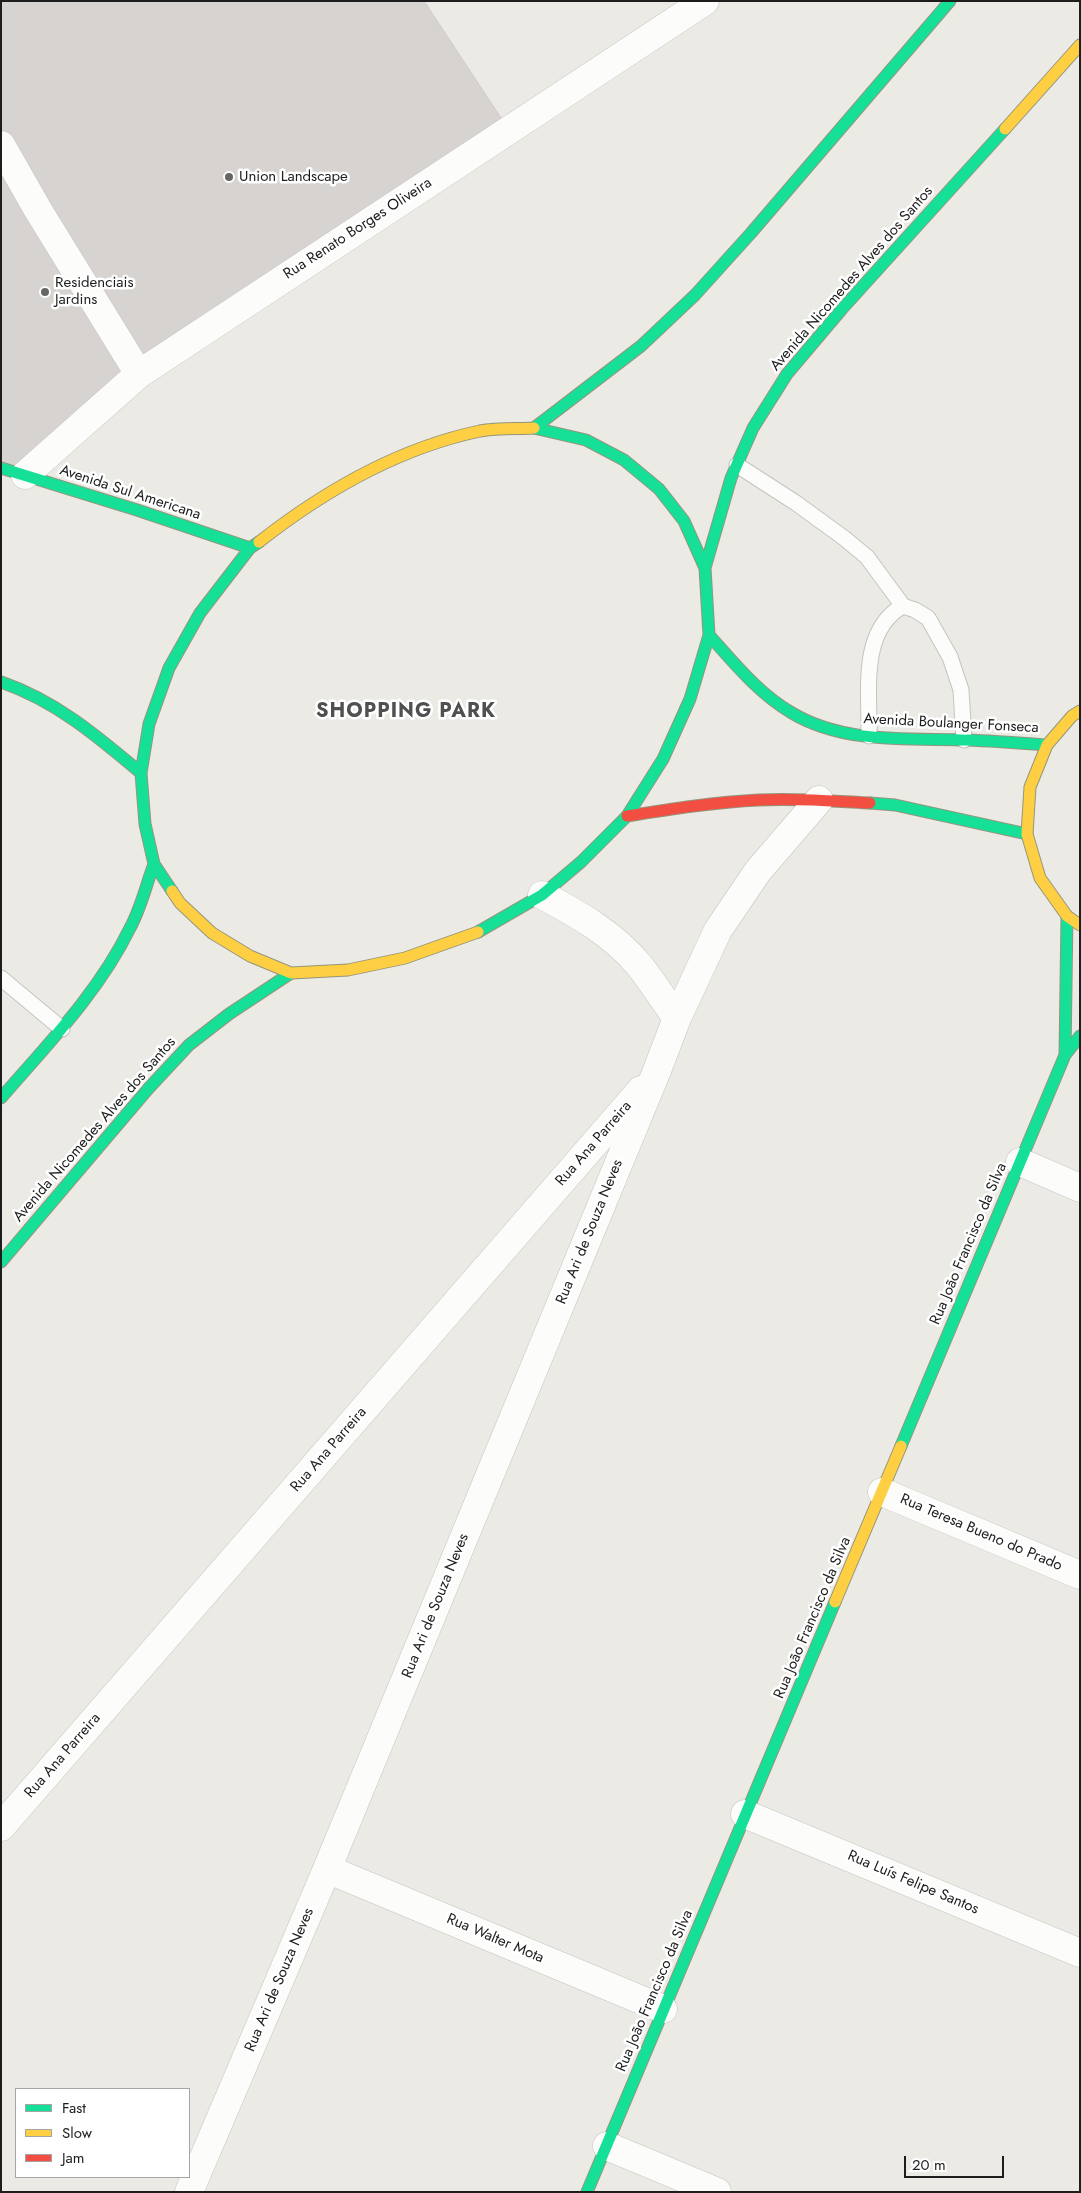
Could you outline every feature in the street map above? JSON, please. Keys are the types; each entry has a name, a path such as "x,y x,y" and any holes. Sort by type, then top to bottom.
{"street":[{"name":"Rua Renato Borges Oliveira","path":"13,471 139,374 705,1"},
{"path":"534,428 641,346 695,295 751,233 950,1"},
{"name":"Avenida Nicomedes Alves dos Santos","path":"705,568 731,478 753,428 787,374 842,309 1080,45"},
{"path":"1,145 38,210 139,374"},
{"path":"534,428 586,440 624,460 659,489 684,521 705,568 709,635 690,699 663,759 627,816 581,862 542,896 482,930 405,958 348,970 291,973 250,956 212,933 180,903 154,864 145,824 141,773 148,724 169,668 200,613 250,548 296,513 359,476 425,446 482,431 534,428"},
{"name":"Avenida Sul Americana","path":"13,471 250,548"},
{"name":"Avenida Boulanger Fonseca","path":"709,635 759,689 790,713 824,729 890,739 1048,744"},
{"path":"1,682 14,685 52,704 86,727 141,773"},
{"path":"1080,711 1072,716 1048,744 1030,787 1027,834 1040,878 1067,916 1080,925"},
{"path":"627,816 706,804 760,800 819,800 895,805 1027,834"},
{"name":"Rua Ari de Souza Neves","path":"189,2192 327,1869 656,1073 676,1018 718,930 758,871 819,800"},
{"path":"1,1098 62,1028 104,973 128,933 154,864"},
{"path":"542,896 576,913 608,935 638,964 676,1018"},
{"name":"Rua João Francisco da Silva","path":"1064,1055 1067,916"},
{"name":"Avenida Nicomedes Alves dos Santos","path":"1,1262 142,1096 189,1045 229,1014 291,973"},
{"name":"Rua João Francisco da Silva","path":"587,2192 1064,1055 1080,1036"},
{"name":"Rua Ana Parreira","path":"1,1827 656,1073"},
{"path":"1020,1162 1080,1188"},
{"name":"Rua Teresa Bueno do Prado","path":"882,1492 1080,1575"},
{"name":"Rua Luís Felipe Santos","path":"745,1814 1080,1953"},
{"name":"Rua Walter Mota","path":"327,1869 663,2009"},
{"path":"606,2146 716,2192"}],"lane":[{"path":"737,465 796,502 867,557 903,606 915,610 928,618 950,657 961,690 964,740"},
{"path":"869,736 871,656 878,630 891,613 903,606"},
{"path":"1,978 62,1028"}],"building":[{"name":"Union Landscape","path":"1,1 424,1 509,130 139,374 1,145"},
{"name":"Residenciais Jardins","path":"1,145 139,374 25,475 1,468"}],"traffic: fast":[{"path":"534,428 641,346 695,295 751,233 950,1"},
{"path":"705,568 731,478 753,428 787,374 842,309 1005,129"},
{"path":"478,932 542,895 581,862 627,816 663,759 690,699 709,635 705,568 684,521 659,489 624,460 586,440 534,428"},
{"path":"1,468 137,510 250,548"},
{"path":"172,891 154,864 145,824 141,773 149,724 169,668 200,613 250,548 259,542"},
{"path":"709,635 769,697 792,713 812,723 833,730 855,735 899,739 977,740 1047,745"},
{"path":"1,682 58,709 92,733 141,773"},
{"path":"870,803 895,805 1027,834"},
{"path":"1,1098 54,1038 103,974 134,920 154,864"},
{"path":"1065,1055 1067,916"},
{"path":"1,1262 148,1089 189,1045 229,1014 291,973"},
{"path":"901,1446 1065,1055 1080,1036"},
{"path":"587,2192 835,1602"}],"traffic: slow":[{"path":"1005,129 1080,45"},
{"path":"259,542 336,489 363,474 420,448 480,431 534,428"},
{"path":"1080,711 1072,716 1047,745 1030,787 1027,834 1040,878 1067,916 1080,925"},
{"path":"172,891 180,903 212,933 250,956 291,973 348,970 405,958 478,932"},
{"path":"835,1602 901,1446"}],"traffic: jam":[{"path":"627,816 676,808 759,800 870,803"}],"place":[{"name":"Union Landscape","path":"229,177"},
{"name":"Residenciais Jardins","path":"45,292"}],"district":[{"name":"SHOPPING PARK","path":"406,712"}]}
